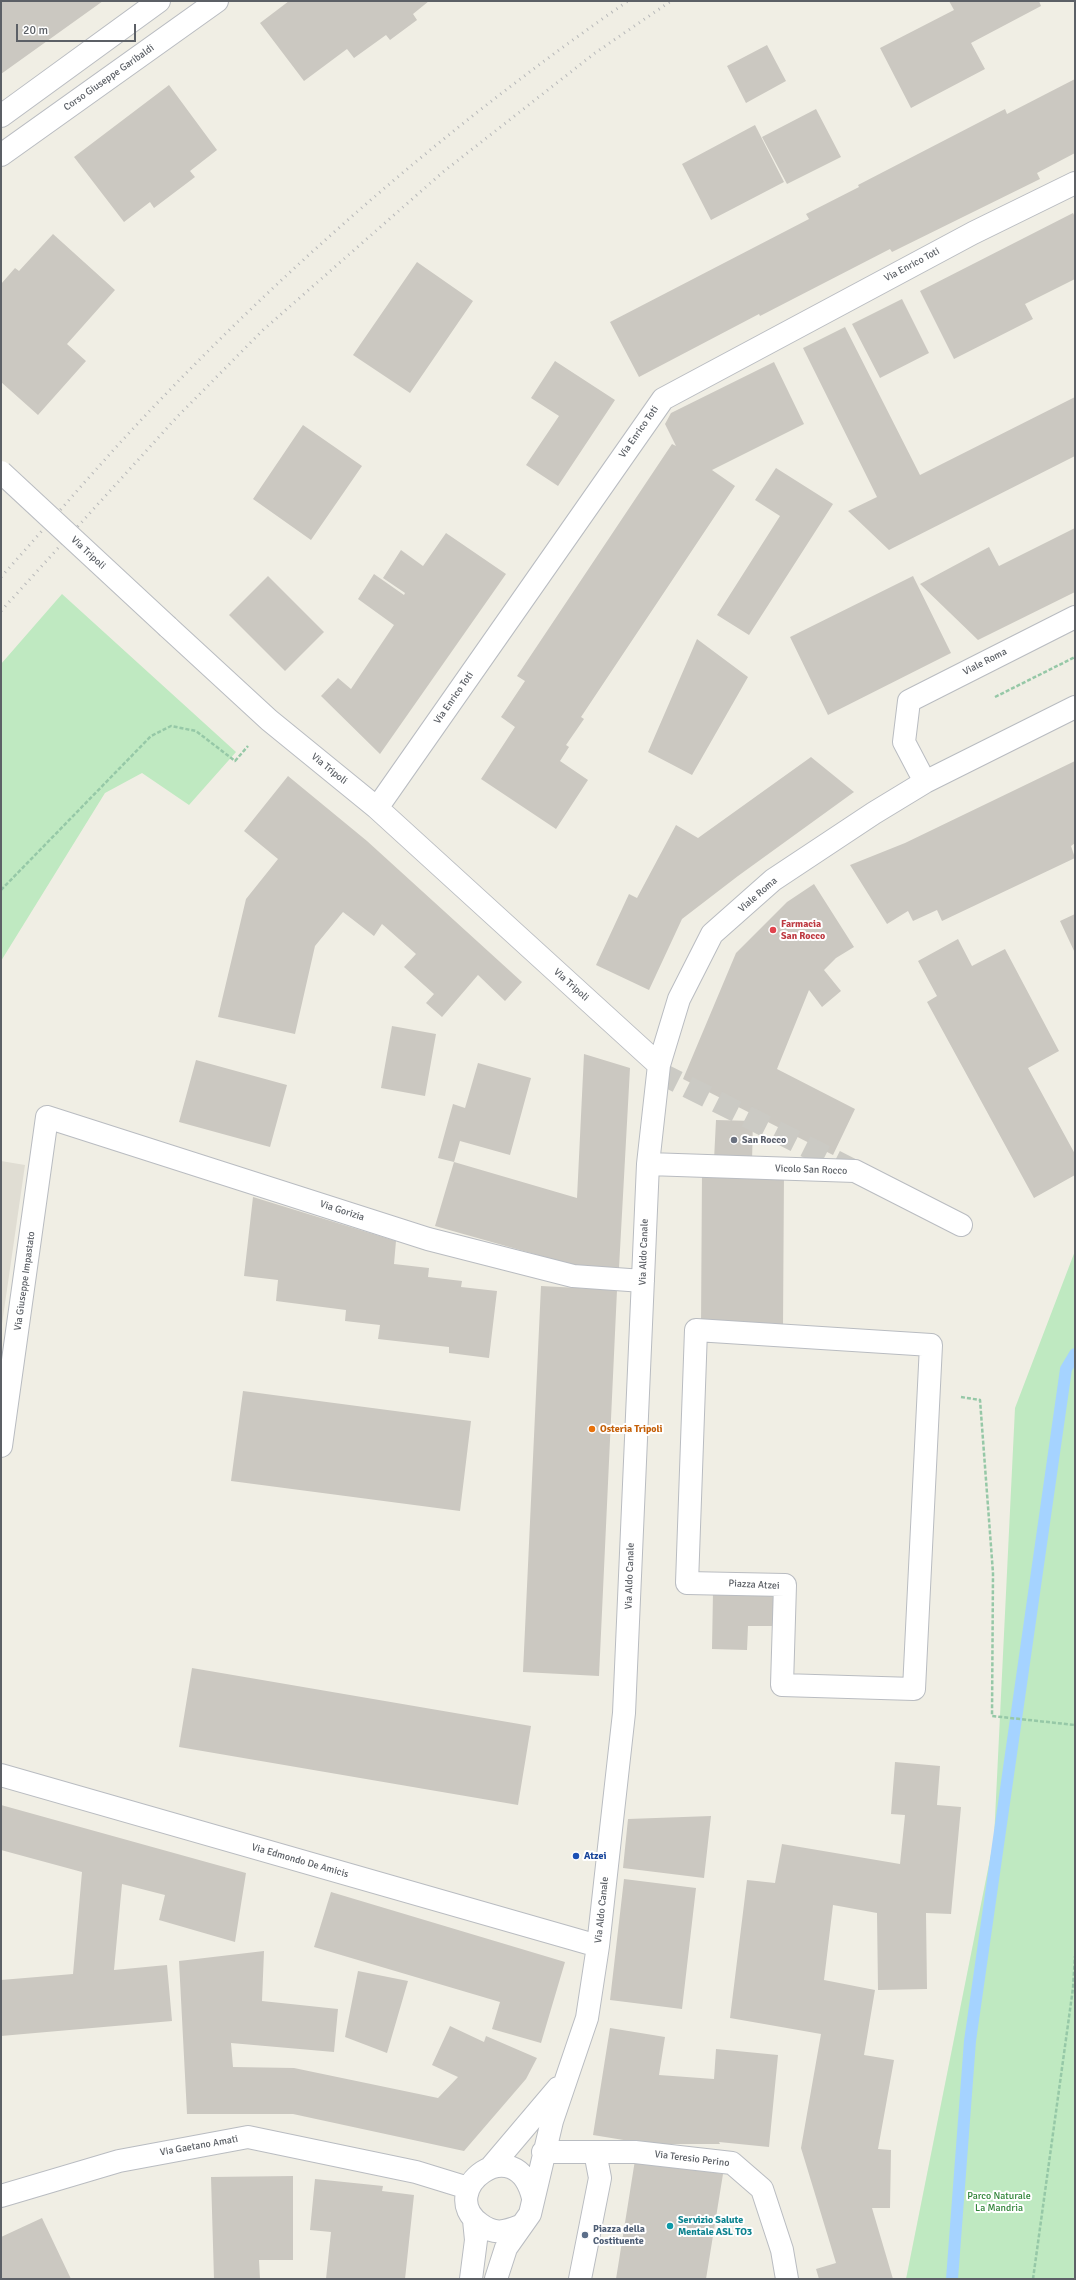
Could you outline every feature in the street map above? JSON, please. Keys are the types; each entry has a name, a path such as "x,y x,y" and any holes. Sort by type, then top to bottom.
{"street":[{"path":"1,116 159,1"},
{"name":"Corso Giuseppe Garibaldi","path":"1,155 217,1"},
{"name":"Via Enrico Toti","path":"377,808 663,399 973,233 1075,183"},
{"name":"Via Tripoli","path":"1,472 269,720 377,808 659,1065"},
{"name":"Viale Roma","path":"925,782 904,742 909,701 1075,617"},
{"name":"Viale Roma","path":"659,1065 679,998 712,934 773,880 874,813 925,782 1075,707"},
{"name":"Via Aldo Canale","path":"533,2198 543,2152 564,2081 587,2018 598,1946 624,1713 648,1164 659,1065"},
{"name":"Via Gorizia","path":"47,1117 428,1239 573,1276 643,1281"},
{"name":"Via Giuseppe Impastato","path":"1,1446 47,1117"},
{"name":"Vicolo San Rocco","path":"648,1164 855,1171 961,1225"},
{"name":"Piazza Atzei","path":"696,1330 931,1346 929,1392 914,1689 782,1685 785,1585 687,1583 696,1330"},
{"name":"Via Edmondo De Amicis","path":"1,1775 598,1946"},
{"name":"Via Aldo Canale","path":"491,2167 564,2081"},
{"name":"Via Gaetano Amati","path":"1,2196 119,2161 248,2137 416,2172 468,2188"},
{"name":"Via Teresio Perino","path":"543,2152 635,2152 732,2163 762,2189 782,2250 787,2279"},
{"path":"580,2279 600,2178 595,2152"},
{"path":"471,2279 476,2240 474,2220 467,2205 468,2188 477,2174 491,2167 506,2166 520,2172 529,2184 533,2198 530,2214 520,2226 506,2248 496,2279"},
{"path":"474,2220 488,2230 504,2232 520,2226"}],"path":[{"path":"1,890 151,736 171,726 196,731 235,761 253,740"},
{"path":"929,1392 980,1400 993,1573 992,1716 1075,1726"},
{"path":"1033,2279 1073,1988 1075,1956"}],"shaded area":[{"path":"1,1161 25,1165 1,1331"}],"green space":[{"path":"62,594 236,752 189,805 142,773 105,793 1,961 1,664"},
{"name":"Parco Naturale La Mandria","path":"1075,1251 1075,2279 906,2279 994,1839 1015,1408"}],"building":[{"path":"1,1 103,1 1,74"},
{"path":"289,1 429,1 413,14 417,20 390,40 386,35 354,58 347,49 304,81 260,23"},
{"path":"949,1 1039,1 1041,6 971,43 985,69 911,108 880,48 954,10"},
{"path":"767,45 786,81 746,103 727,66"},
{"path":"1075,79 1075,153 1037,173 1040,179 892,252 890,249 760,316 759,314 639,377 610,322 809,219 806,214 859,187 858,185 1005,109 1007,114"},
{"path":"169,85 217,150 190,171 195,177 154,208 150,202 124,222 74,157"},
{"path":"816,109 841,157 787,184 762,137"},
{"path":"755,125 784,182 711,220 682,164"},
{"path":"1073,213 1075,217 1075,279 1025,304 1033,319 954,359 920,291"},
{"path":"53,234 115,290 67,344 86,361 38,415 1,382 1,284 15,268 19,271"},
{"path":"417,262 473,301 410,393 353,355"},
{"path":"902,299 929,353 880,378 852,324"},
{"path":"845,327 920,475 1075,397 1075,456 889,550 848,511 877,497 803,348"},
{"path":"555,361 615,400 558,486 526,465 559,416 531,398"},
{"path":"774,362 804,424 712,470 735,486 581,717 584,719 566,745 569,747 560,761 588,780 556,829 481,779 515,727 501,717 525,681 517,676 672,444 676,446 665,424 671,413"},
{"path":"303,425 362,466 311,540 253,499"},
{"path":"776,468 833,504 749,635 717,615 780,516 755,500"},
{"path":"1075,528 1075,592 978,640 920,584 989,547 999,566"},
{"path":"446,533 506,574 380,754 321,696 338,678 351,689 394,625 358,599 374,574 404,595 405,593 383,578 401,550 423,566"},
{"path":"268,576 324,632 285,671 229,615"},
{"path":"913,576 951,653 828,715 790,637"},
{"path":"697,639 748,677 692,775 648,752"},
{"path":"811,757 854,792 738,876 682,919 649,990 596,965 629,894 637,898 676,825 698,838"},
{"path":"1075,761 1075,843 1071,846 1075,858 942,921 937,910 913,921 908,911 887,924 850,865 905,843"},
{"path":"288,776 367,841 522,982 505,1001 478,975 442,1017 426,1003 434,994 404,967 416,954 382,924 374,936 343,912 315,946 295,1034 218,1017 246,899 278,859 244,831"},
{"path":"814,884 854,947 836,958 824,970 841,991 822,1007 809,990 777,1069 855,1109 833,1155 683,1079 736,953 787,902"},
{"path":"1075,914 1075,953 1060,921"},
{"path":"958,939 972,966 1005,949 1059,1051 1028,1068 1075,1154 1075,1175 1034,1198 927,1002 937,996 918,961"},
{"path":"392,1026 436,1034 425,1096 381,1088"},
{"path":"584,1054 630,1068 619,1268 573,1265 435,1226 454,1162 577,1198"},
{"path":"196,1060 287,1085 270,1147 179,1122"},
{"path":"478,1063 531,1078 510,1155 460,1141 454,1162 438,1158 453,1104 465,1108"},
{"name":"San Rocco","path":"716,1120 753,1121 752,1161 714,1160"},
{"path":"702,1172 784,1173 783,1327 701,1327"},
{"path":"253,1197 396,1241 394,1264 429,1268 428,1277 462,1281 461,1287 497,1291 489,1358 449,1353 449,1347 378,1339 380,1325 345,1321 346,1310 276,1301 278,1280 244,1276"},
{"path":"541,1286 617,1290 599,1676 523,1672"},
{"path":"243,1391 471,1421 460,1511 231,1481"},
{"path":"781,1587 780,1626 748,1626 747,1650 712,1649 713,1592"},
{"path":"192,1668 531,1726 518,1805 179,1747"},
{"path":"895,1762 940,1766 937,1805 961,1807 951,1914 926,1913 927,1989 878,1990 877,1913 833,1905 824,1980 875,1990 864,2055 894,2060 878,2149 891,2150 890,2208 872,2208 893,2279 819,2279 816,2269 836,2263 801,2148 821,2034 730,2018 747,1880 775,1883 782,1844 900,1864 905,1815 891,1814"},
{"path":"1,1805 246,1873 235,1942 159,1920 165,1895 122,1884 114,1970 167,1965 172,2021 1,2036 1,1980 73,1974 82,1872 1,1850"},
{"path":"711,1816 704,1878 623,1868 628,1819"},
{"path":"624,1879 696,1888 682,2009 610,2000"},
{"path":"331,1892 565,1962 541,2043 492,2029 500,2002 314,1947"},
{"path":"264,1951 262,2001 338,2009 334,2052 231,2043 233,2067 294,2068 438,2098 458,2077 432,2065 450,2026 484,2042 486,2036 537,2058 526,2079 464,2151 293,2114 187,2114 179,1961"},
{"path":"358,1971 408,1981 387,2053 345,2037"},
{"path":"610,2028 665,2037 659,2075 714,2079 716,2049 778,2055 769,2147 719,2142 720,2144 648,2144 593,2135"},
{"name":"Servizio Salute Mentale ASL TO3","path":"635,2160 723,2174 706,2279 616,2279"},
{"path":"293,2176 293,2260 259,2260 260,2279 214,2279 211,2177"},
{"path":"315,2179 383,2186 382,2191 414,2195 405,2279 326,2279 331,2232 310,2230"},
{"path":"42,2218 71,2279 1,2279 1,2237"}],"waterway":[{"path":"952,2279 970,2041 1066,1369 1075,1354"}],"tunnel":[{"path":"658,1072 855,1171"}],"railway":[{"path":"1,577 100,465 162,398 216,343 327,238 385,188 504,91 628,1"},
{"path":"1,611 177,417 263,330 443,172 595,53 671,1"}],"place":[{"name":"Farmacia San Rocco","path":"773,930"},
{"name":"San Rocco","path":"734,1140"},
{"name":"Osteria Tripoli","path":"592,1429"},
{"name":"Atzei","path":"576,1856"},
{"name":"Servizio Salute Mentale ASL TO3","path":"670,2226"},
{"name":"Piazza della Costituente","path":"585,2235"}]}
